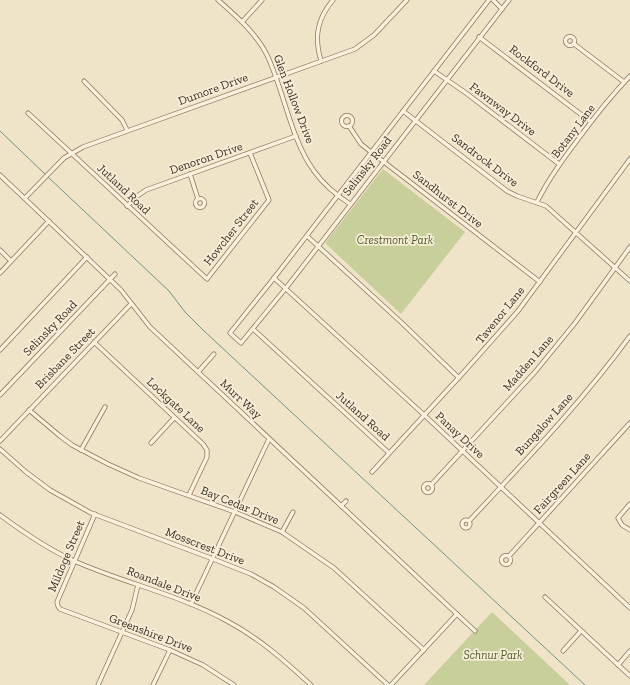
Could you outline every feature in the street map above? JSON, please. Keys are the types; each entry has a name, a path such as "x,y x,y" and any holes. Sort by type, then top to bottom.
{"street":[{"name":"Glen Hollow Drive","path":"218,0 242,22 266,54 296,136 304,155 314,171 327,186 350,204"},
{"path":"242,22 262,0"},
{"path":"321,61 317,48 318,26 323,13 334,0"},
{"name":"Dumore Drive","path":"25,198 49,173 71,154 83,147 355,49 374,35 407,0"},
{"name":"Selinsky Road","path":"489,0 337,195 307,236 230,333 241,343 286,288 509,0"},
{"path":"492,0 502,9"},
{"name":"Rockford Drive","path":"479,37 591,122"},
{"path":"574,44 624,82"},
{"name":"Fawnway Drive","path":"434,71 466,93 559,164"},
{"name":"Botany Lane","path":"537,202 546,184 559,164 591,122 630,76"},
{"path":"84,81 122,120 127,130"},
{"name":"Sandrock Drive","path":"403,110 507,190 517,196 546,206 556,213 630,281"},
{"name":"Jutland Road","path":"28,113 207,279"},
{"name":"Sandhurst Drive","path":"349,126 361,144 383,162 540,282"},
{"name":"Denoron Drive","path":"127,206 146,190 296,136"},
{"name":"Howcher Street","path":"207,279 269,200 250,153"},
{"name":"Tavenor Lane","path":"372,472 459,378 518,311 630,159"},
{"path":"190,174 198,199"},
{"name":"Murr Way","path":"0,175 121,290 150,327 475,631"},
{"path":"0,273 49,221"},
{"path":"307,236 402,323 459,378"},
{"name":"Madden Lane","path":"431,485 540,366 575,323 630,247"},
{"path":"0,250 11,261"},
{"path":"0,350 87,257"},
{"name":"Selinsky Road","path":"0,395 115,274"},
{"name":"Panay Drive","path":"274,278 630,608"},
{"name":"Brisbane Street","path":"0,441 131,304"},
{"name":"Jutland Road","path":"253,329 389,453"},
{"name":"Bungalow Lane","path":"469,521 575,405 612,361 630,336"},
{"name":"Lockgate Lane","path":"94,342 203,444 207,450 207,457 189,495"},
{"path":"198,372 214,354"},
{"path":"81,450 105,407"},
{"name":"Bay Cedar Drive","path":"30,410 60,436 81,450 139,478 235,512 282,532 334,568 424,650"},
{"path":"151,443 174,418"},
{"name":"Fairgreen Lane","path":"509,556 630,423"},
{"path":"191,604 269,439"},
{"name":"Mosscrest Drive","path":"0,449 26,472 50,490 95,514 251,574 274,587 304,608 388,685"},
{"path":"341,506 346,501"},
{"path":"630,504 618,518 622,525 630,530"},
{"path":"282,532 293,512"},
{"name":"Mildoge Street","path":"58,606 57,602 95,514"},
{"name":"Roandale Drive","path":"0,516 40,543 75,561 191,604 226,621 256,638 284,659 311,685"},
{"path":"98,685 132,610 138,585"},
{"path":"545,597 630,676"},
{"name":"Greenshire Drive","path":"58,606 60,610 170,650 203,665 234,685"},
{"path":"391,685 457,614"},
{"path":"563,651 581,631"},
{"path":"153,685 170,650"},
{"path":"618,664 630,651"}],"green space":[{"name":"Crestmont Park","path":"383,169 465,232 401,314 325,243"},
{"name":"Schnur Park","path":"492,612 570,685 424,685"}],"waterway":[{"path":"0,131 46,175"},
{"path":"48,177 169,291 185,312 203,330 585,685"}]}
